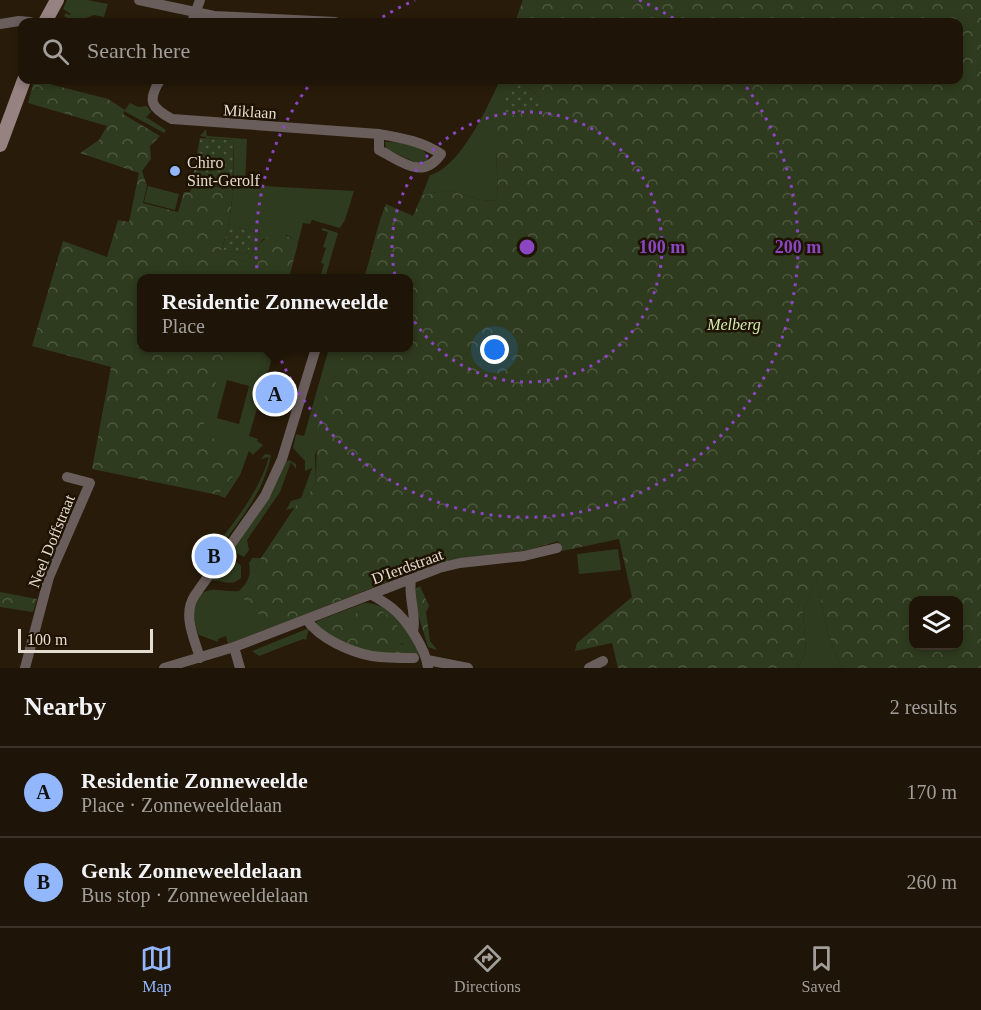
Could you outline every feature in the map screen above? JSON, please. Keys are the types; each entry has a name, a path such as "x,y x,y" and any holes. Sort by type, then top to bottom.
{"street":[{"path":"47,18 57,0"},
{"path":"139,0 194,17 254,18"},
{"path":"194,17 200,0"},
{"path":"0,24 18,21"},
{"path":"0,145 23,84"},
{"name":"Miklaan","path":"158,84 152,97 153,106 172,119 379,134 411,139 428,145 441,154 426,168 415,168 379,150 379,134"},
{"path":"200,658 188,617 189,606 265,496 282,459 315,352"},
{"name":"Neel Doffstraat","path":"26,668 49,577 90,483 67,477"},
{"name":"D'Ierdstraat","path":"164,668 234,647 439,568 460,563 524,556 557,548"},
{"path":"411,580 409,591 414,621 413,632"},
{"path":"372,595 393,608 413,632 428,664 468,668"},
{"path":"307,620 314,630 321,634 370,656 414,658"},
{"path":"234,647 240,668"},
{"path":"589,668 603,661"}],"green space":[{"path":"67,0 87,0 108,4 104,17 94,15 86,18 68,18 64,16 66,13 71,14 63,9"},
{"name":"Melberg","path":"523,0 981,0 981,221 979,221 981,223 981,668 841,668 827,630 816,575 803,612 806,651 798,668 618,668 612,643 575,651 577,643 632,597 619,539 562,551 558,541 529,550 456,559 415,571 288,621 261,616 242,596 261,558 301,498 307,496 316,483 317,431 333,361 347,357 362,357 359,352 413,352 413,274 365,274 386,204 413,216 422,195 448,190 481,200 498,201 496,148 498,125 513,115 535,112 540,105 540,97 524,84 963,84 963,18 516,18"},
{"path":"33,84 50,84 108,99 125,110 123,114 160,136 150,146 151,159 142,171 147,186 143,203 178,212 184,192 190,192 193,183 232,189 229,224 220,256 246,262 263,241 274,234 289,237 298,243 290,274 137,274 137,352 225,352 201,434 237,447 241,459 235,474 218,495 92,469 111,367 32,346 63,241 107,257 118,220 129,222 139,173 80,153 99,140 107,126 28,103"},
{"path":"498,84 524,84 540,97 540,105 535,112 513,115 496,148 498,201 481,200 448,190 422,195 430,175 441,170 462,149"},
{"path":"520,84 539,97 539,104 535,110 508,114 501,109 510,85"},
{"path":"130,103 138,107 147,106 151,112 146,117 166,130 164,133 124,111"},
{"path":"206,129 207,136 247,139 245,185 354,191 345,220 340,228 312,220 310,224 303,223 298,243 287,235 263,239 246,262 219,256 222,250 246,254 260,234 229,224 233,191 234,140 200,136"},
{"path":"200,138 234,140 232,189 192,181"},
{"path":"385,142 412,145 424,151 428,161 419,164 386,149"},
{"path":"148,186 179,194 175,210 144,202"},
{"path":"229,224 260,234 246,254 222,250"},
{"path":"323,228 338,233 326,274 321,274 324,264 321,263 328,232 321,230"},
{"path":"225,352 274,352 249,436 258,439 257,441 263,445 253,455 249,451 240,475 225,498 218,495 235,474 200,434","holes":["227,380 249,386 239,424 217,418"]},
{"path":"328,352 359,352 363,357 347,357 315,455 316,483 307,496 301,498 312,468 305,471 305,461 293,448 296,434 304,436"},
{"path":"265,454 271,455 263,481 243,517 218,550 215,548 246,505 265,470 269,457 261,459"},
{"path":"289,460 296,464 296,469 291,462 280,492 247,540 249,550 244,557 232,551 271,495"},
{"path":"301,498 297,507 286,510 291,501"},
{"path":"618,549 621,570 579,574 577,554"},
{"path":"228,558 241,566 241,578 230,583 210,581"},
{"path":"252,558 261,558 243,596 288,621 228,644 226,636 218,639 218,642 199,635 194,615 195,602 198,597 210,590 239,591 248,578 249,563"},
{"path":"816,574 827,630 841,668 798,668 806,651 803,612"},
{"path":"420,586 429,606 426,612 430,641 437,650 428,647 414,601 416,589"},
{"path":"0,592 37,599 33,612 0,607"},
{"path":"364,603 374,604 391,613 420,653 400,643 337,641 315,625 317,621"},
{"path":"378,608 392,619 405,636 400,643 414,645 420,653 418,655 378,654 346,645 334,636 329,625 366,609"},
{"path":"309,628 306,640 303,639 259,656 252,651"}],"place":[{"name":"Chiro Sint-Gerolf","path":"175,171"},
{"name":"Residentie Zonneweelde","path":"275,394"},
{"name":"Genk Zonneweeldelaan","path":"214,556"}]}
